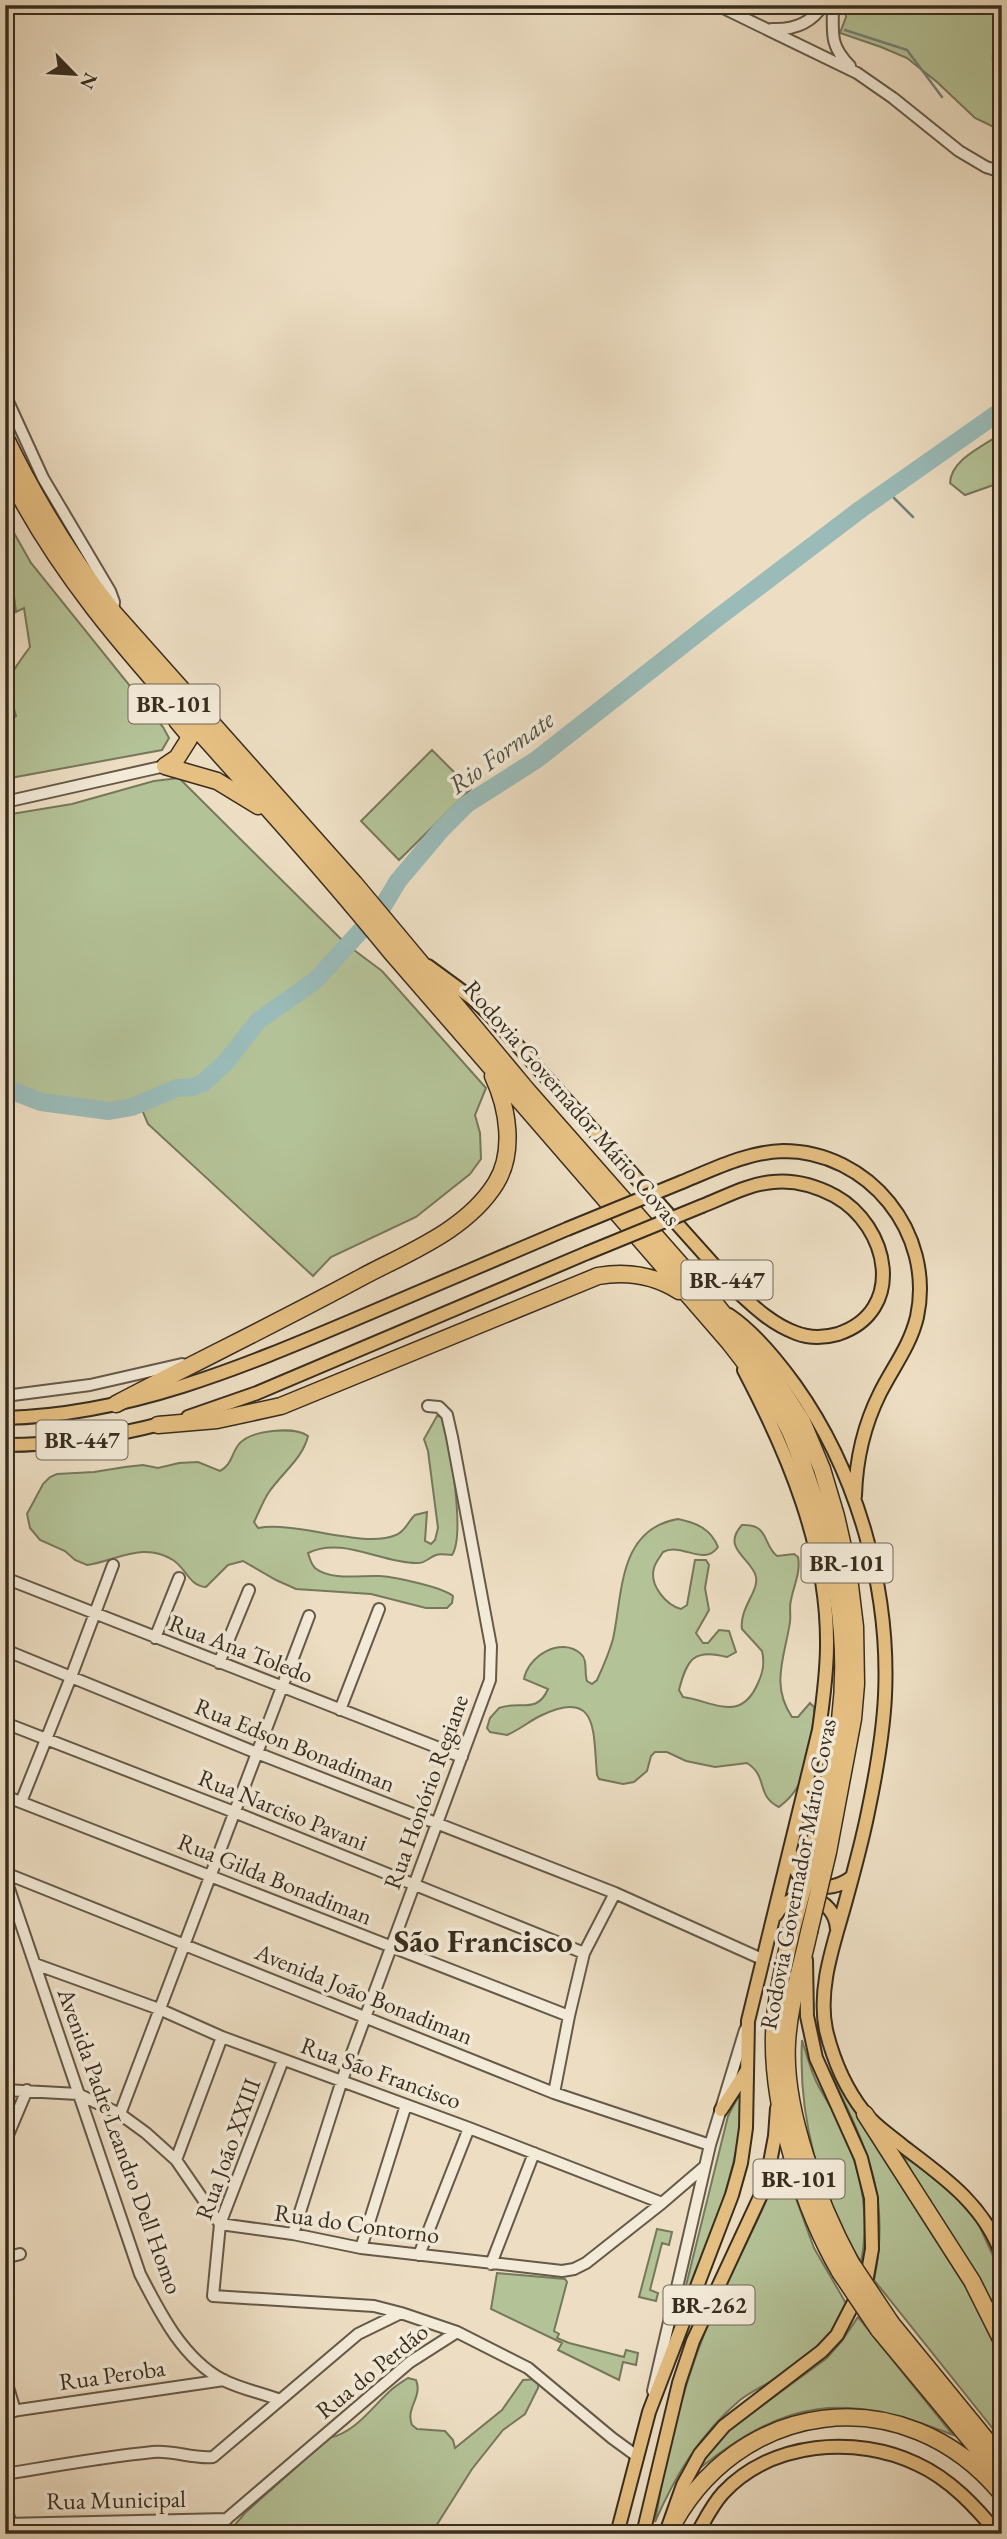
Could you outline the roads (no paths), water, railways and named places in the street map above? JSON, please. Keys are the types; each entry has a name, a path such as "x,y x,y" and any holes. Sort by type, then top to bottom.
{"highway":[{"name":"Rodovia Governador Mário Covas","path":"5,437 60,537 87,579 113,612 397,946 479,1053 729,1342 760,1381 789,1429 823,1524 835,1571 842,1623 843,1680 808,1940 794,1989 788,2025 788,2076 802,2140 845,2268"},
{"name":"Rodovia Governador Mário Covas","path":"5,467 37,526 77,587 122,646 275,817 347,886"},
{"path":"77,587 123,658 187,733 189,739 185,748 177,758 164,766"},
{"path":"164,766 217,781 275,817"},
{"name":"Rodovia Governador Mário Covas","path":"397,946 419,960 526,1089 717,1306 772,1375 802,1420 822,1469 848,1569 855,1628 856,1684 849,1749 821,1851 792,1929 776,2008 774,2037 778,2080 798,2174 824,2245 845,2268 885,2326 1002,2478"},
{"path":"116,1404 231,1347 465,1219 482,1202 502,1171 507,1133 499,1091 479,1053"},
{"path":"158,1425 238,1416 281,1406 598,1276 621,1273 656,1279 677,1289 695,1304"},
{"path":"865,2113 972,2281 1002,2341"},
{"name":"Rodovia Governador Mário Covas","path":"885,2326 1002,2459"},
{"path":"667,2534 687,2500 730,2456 770,2434 812,2419 837,2417 887,2421 915,2431 965,2457 1002,2494"}],"main road":[{"name":"BR-447","path":"5,1445 58,1444 94,1439 202,1413 257,1393 587,1253 702,1206 752,1186 774,1182 797,1183 831,1194 860,1214 878,1242 883,1274 876,1301 859,1322 843,1332 824,1337 796,1334 766,1316 739,1293 482,1006 419,960"},
{"name":"BR-447","path":"5,1418 62,1414 116,1404 203,1381 682,1182 755,1155 782,1152 810,1154 836,1161 860,1174 882,1193 900,1216 912,1242 919,1271 917,1315 908,1343 880,1393 866,1429 858,1466 855,1503"},
{"path":"717,1306 739,1322 783,1368 825,1431 855,1503 878,1594 885,1696 879,1753 825,1988 826,2029 835,2060 849,2089 865,2113 964,2195 982,2218 1002,2256"},
{"path":"617,2534 649,2412 733,2195 741,2163 746,2128 748,2021 819,1730 826,1682 826,1615 819,1565 792,1473 775,1430 729,1342"},
{"path":"791,1849 795,1870 809,1884 830,1888 852,1877"},
{"path":"773,1919 786,1902 806,1897 826,1905 832,1913 837,1933"},
{"path":"667,2534 683,2485 700,2454 733,2418 822,2351 837,2335 867,2277 872,2249 871,2197 861,2158 824,2079 809,2034 808,1940"},
{"path":"721,2109 748,2070"},
{"name":"BR-262","path":"643,2534 679,2383 693,2341 766,2184 775,2136 778,2080"},
{"path":"697,2534 712,2507 725,2492 757,2467 795,2452 834,2446 887,2452 920,2465 977,2508 998,2534"}],"street":[{"path":"717,5 857,73 893,98 959,152 986,167 1002,172"},
{"path":"765,29 785,29 804,24 823,5"},
{"path":"833,5 832,41 857,73"},
{"path":"5,395 43,478 110,592 114,602 113,612"},
{"path":"5,802 164,766"},
{"path":"5,1396 90,1385 165,1369 231,1347"},
{"name":"Rua Honório Regiane","path":"293,2234 342,2080 438,1825 489,1680 491,1646 450,1426 447,1415 439,1407 428,1406"},
{"path":"21,1802 113,1565"},
{"name":"Rua Ana Toledo","path":"5,1578 462,1757"},
{"path":"155,1638 179,1578"},
{"path":"219,1663 249,1590"},
{"path":"340,1710 379,1609"},
{"path":"120,2114 309,1616"},
{"name":"Rua Edson Bonadiman","path":"5,1650 257,1753 615,1893 762,1959"},
{"name":"Rua Narciso Pavani","path":"5,1723 584,1953"},
{"name":"Rua Gilda Bonadiman","path":"5,1796 569,2016"},
{"name":"Avenida João Bonadiman","path":"5,1875 554,2092 710,2145"},
{"name":"Avenida Padre Leandro Dell Homo","path":"5,1875 141,2274 163,2319 205,2368 224,2380 280,2400"},
{"path":"554,2092 584,1953 615,1893"},
{"name":"Rua São Francisco","path":"35,1964 159,2009 222,2037 342,2080 662,2203"},
{"path":"649,2412 660,2353 704,2167 748,2021"},
{"path":"176,2160 222,2037"},
{"name":"Rua João XXIII","path":"284,2060 220,2224 213,2297 374,2306 401,2313"},
{"path":"5,2090 78,2094 120,2114 176,2160 220,2224"},
{"path":"5,2142 27,2090"},
{"path":"361,2249 406,2105"},
{"path":"419,2255 469,2128"},
{"path":"491,2264 534,2153"},
{"path":"662,2203 704,2167"},
{"name":"Rua do Contorno","path":"220,2224 293,2234 361,2249 562,2272 574,2269 662,2203"},
{"path":"5,2258 20,2254"},
{"path":"5,2474 155,2452 213,2457 358,2334 401,2313 457,2332"},
{"name":"Rua do Perdão","path":"209,2534 410,2362 457,2332 528,2368 638,2457"},
{"path":"5,2377 10,2412"},
{"name":"Rua Peroba","path":"10,2412 224,2380"},
{"path":"5,2507 8,2523"},
{"name":"Rua Municipal","path":"8,2523 227,2519"}],"waterway":[{"path":"997,5 993,61 1002,76"},
{"path":"845,30 907,50 942,97"},
{"name":"Rio Formate","path":"5,1088 41,1102 109,1111 132,1107 177,1088 203,1083 226,1062 258,1021 316,980 383,906 398,881 441,830 467,804 536,760 861,509 1002,410"},
{"path":"889,489 913,517"}],"district":[{"name":"São Francisco","path":"483,1941"}]}
